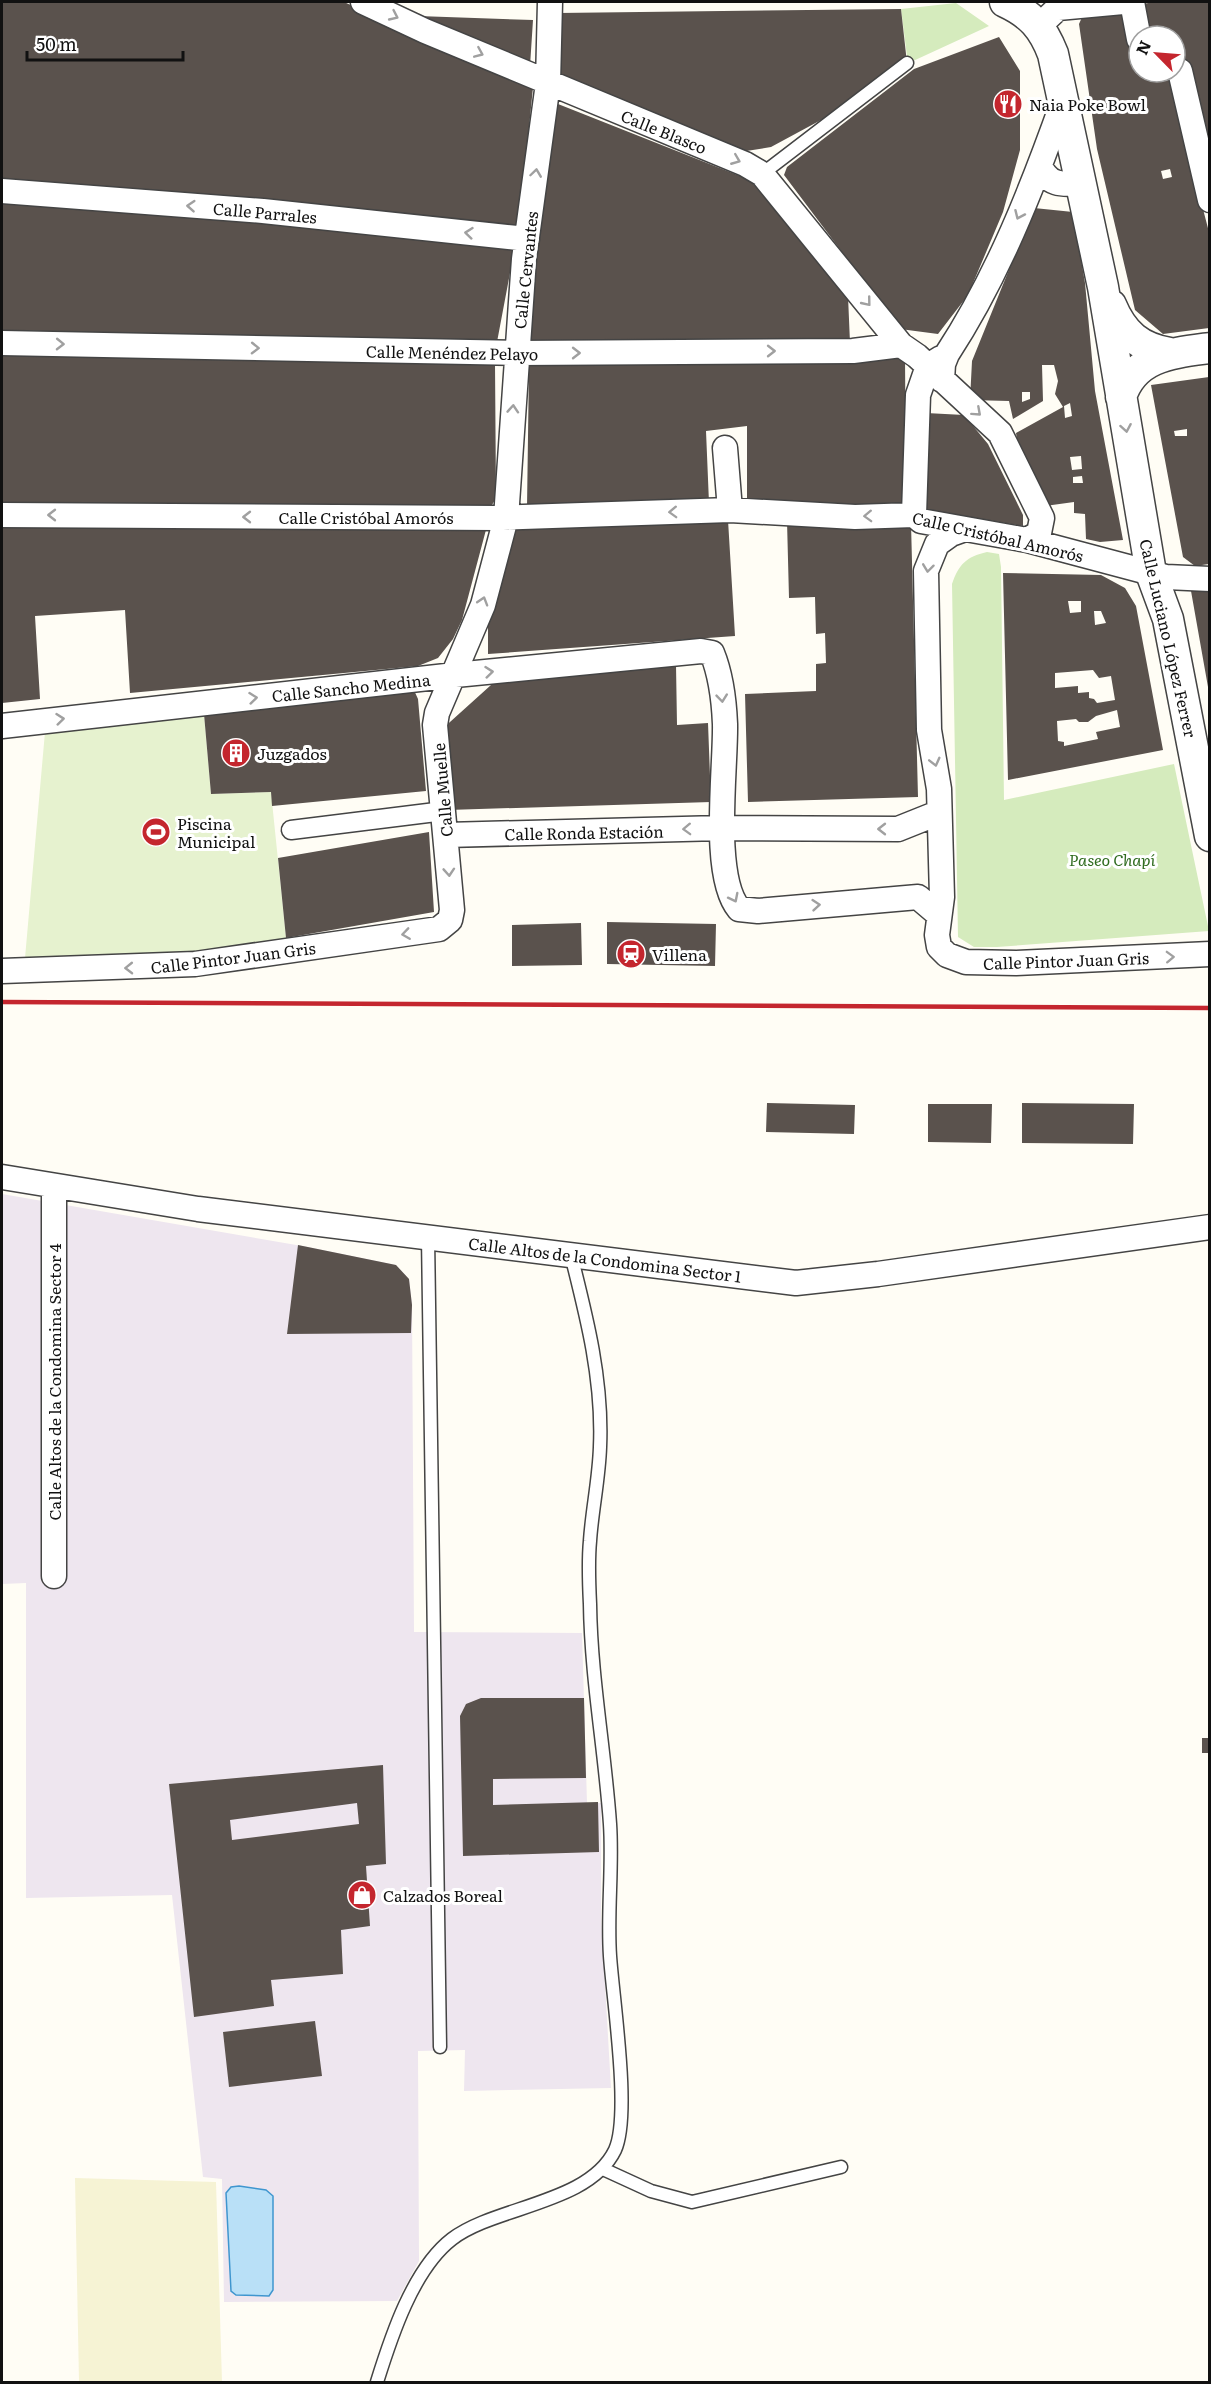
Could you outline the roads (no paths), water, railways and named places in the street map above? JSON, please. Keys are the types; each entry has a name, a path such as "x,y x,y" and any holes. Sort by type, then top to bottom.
{"street":[{"name":"Calle Blasco","path":"363,2 549,83 745,164 762,174 901,345 939,367 1000,433 1041,514 1039,533 1027,540"},
{"name":"Calle Cervantes","path":"455,675 483,605 506,518 527,239 549,83 550,2"},
{"path":"1005,2 1020,9 1052,12 1123,2"},
{"path":"1132,2 1136,24"},
{"path":"1052,12 1053,54 1103,286 1113,310 1130,336 1152,350 1170,353 1209,348"},
{"path":"1183,84 1208,191"},
{"path":"914,515 916,404 984,294 1040,165 1063,102"},
{"path":"1040,165 1044,175 1051,181 1063,185 1080,183"},
{"name":"Calle Parrales","path":"2,191 263,211 527,239"},
{"name":"Calle Luciano López Ferrer","path":"1103,286 1147,543 1134,568 1168,619 1202,755 1209,836"},
{"name":"Calle Menéndez Pelayo","path":"2,343 517,353 854,351 901,345"},
{"path":"1118,384 1170,353"},
{"path":"725,448 730,510"},
{"name":"Calle Cristóbal Amorós","path":"2,515 506,518 730,510 855,517 914,515 921,521 1027,540 1134,568 1209,579"},
{"path":"938,925 942,897 938,813 939,777 929,730 926,571 928,561 937,544 951,534 965,529"},
{"name":"Calle Sancho Medina","path":"2,726 455,675 701,651 712,652 720,672 725,723 721,828"},
{"name":"Calle Muelle","path":"452,910 435,725 437,713 455,675"},
{"path":"291,830 444,811"},
{"name":"Calle Ronda Estación","path":"446,835 721,828 898,829 938,813"},
{"path":"721,828 729,891 739,909 758,911 918,897 938,925"},
{"name":"Calle Pintor Juan Gris","path":"2,971 195,964 439,929 450,920 452,910"},
{"name":"Calle Pintor Juan Gris","path":"938,925 939,946 947,955 966,962 1016,963 1209,954"},
{"name":"Calle Altos de la Condomina Sector 1","path":"2,1177 54,1188 198,1209 807,1284 1209,1227"},
{"name":"Calle Altos de la Condomina Sector 4","path":"54,1188 54,1576"}],"lane":[{"path":"762,174 907,63"},
{"path":"428,1237 440,2047"},
{"path":"377,2382 407,2302 433,2260 452,2239 481,2223 541,2203 603,2169 619,2139 622,2111 610,1953 610,1828 590,1608 590,1544 600,1449 600,1423 592,1340 571,1255"},
{"path":"603,2169 651,2191 692,2202 842,2167"}],"water":[{"path":"231,2187 266,2190 273,2196 273,2290 269,2296 236,2295 231,2291 226,2193"}],"railway":[{"path":"2,1002 1210,1008"}],"place":[{"name":"Naia Poke Bowl","path":"1008,104"},
{"name":"Juzgados","path":"236,753"},
{"name":"Piscina Municipal","path":"156,832"},
{"name":"Villena","path":"631,954"},
{"name":"Calzados Boreal","path":"362,1895"}],"park label":[{"name":"Paseo Chapí","path":"1112,859"}]}
